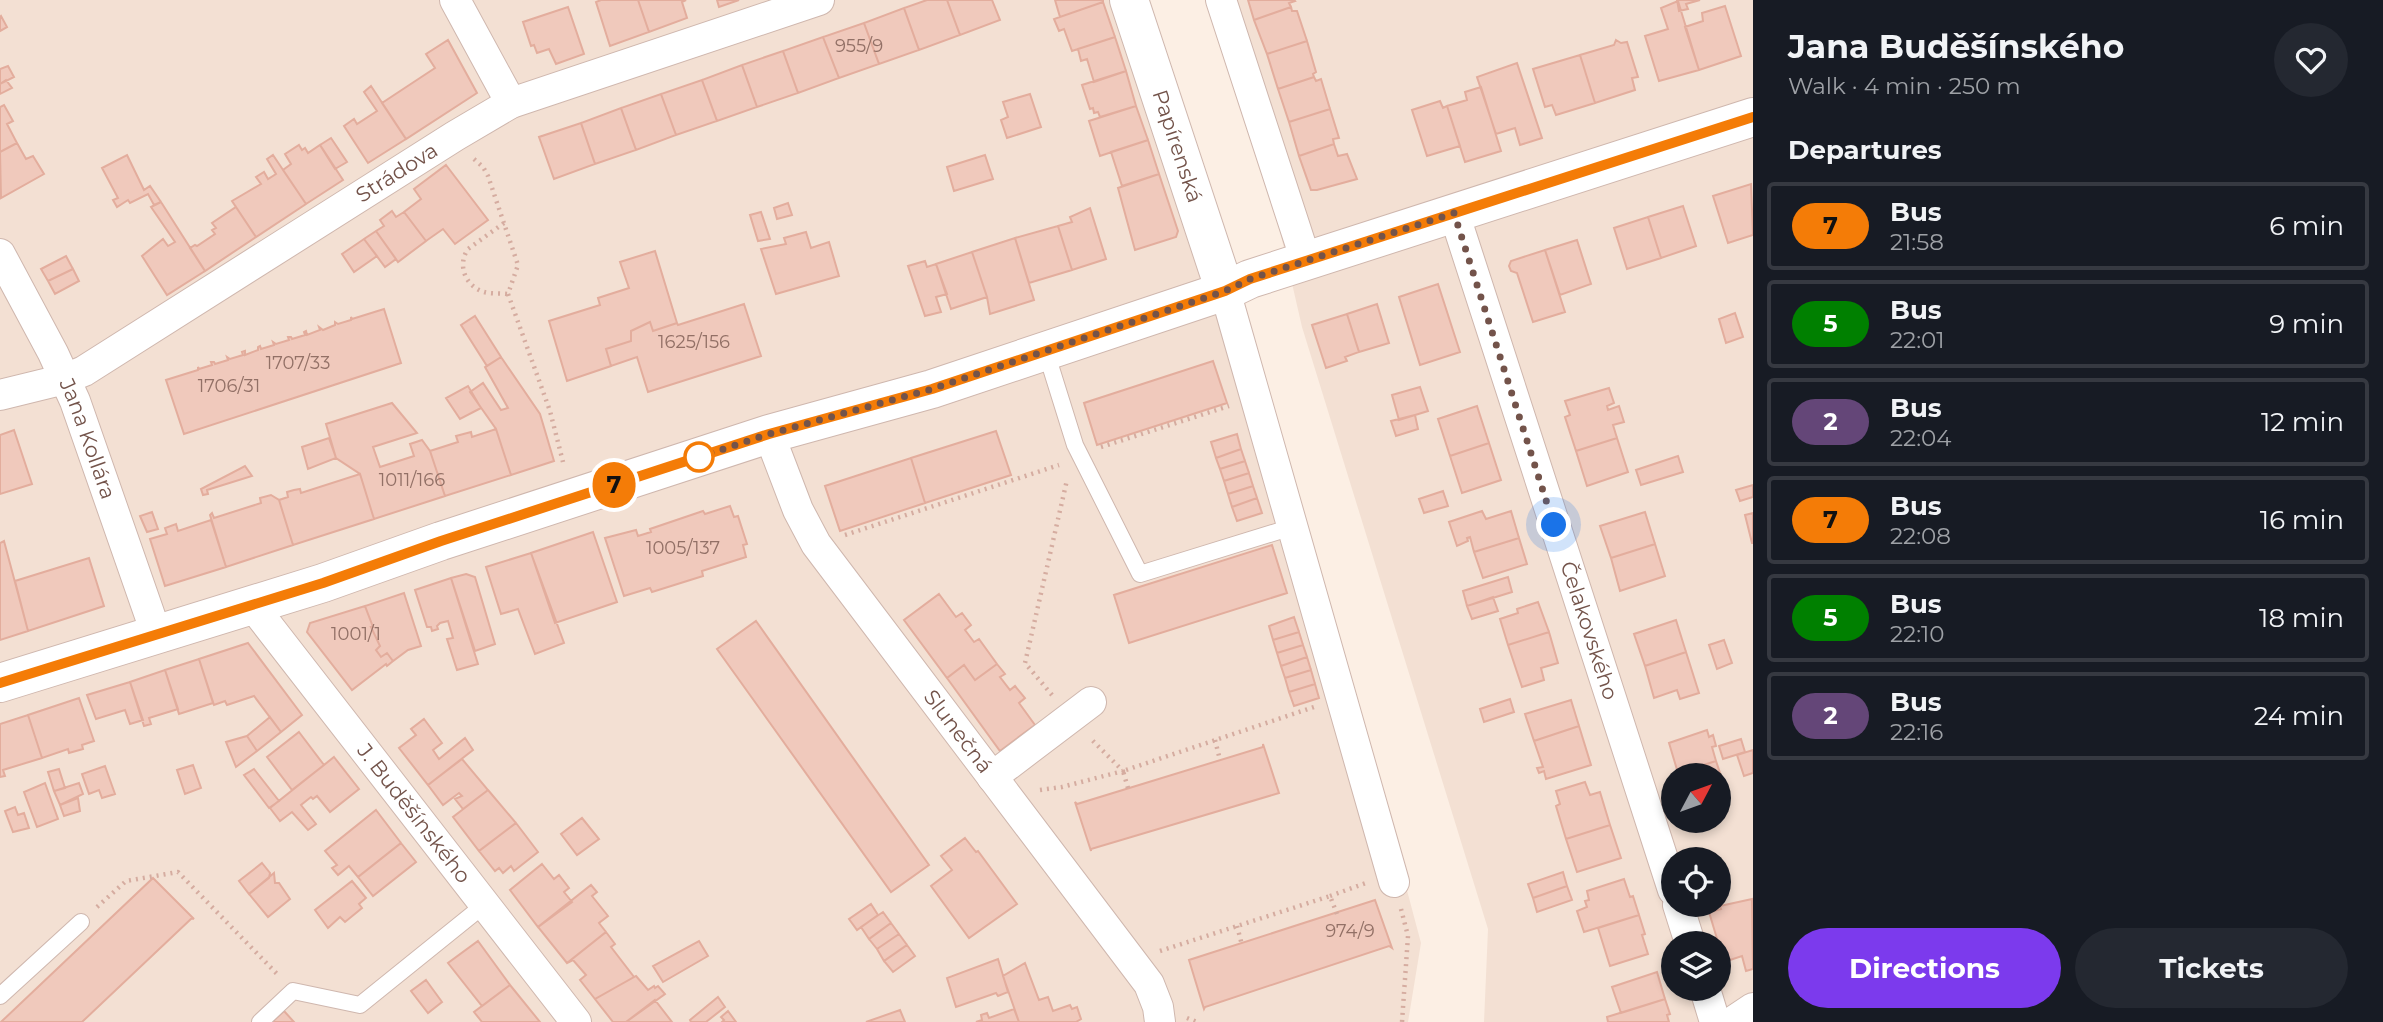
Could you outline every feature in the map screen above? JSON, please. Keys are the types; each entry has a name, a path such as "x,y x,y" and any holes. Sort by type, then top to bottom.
{"street":[{"path":"455,0 511,103"},
{"name":"Strádova","path":"0,395 65,379 83,371 454,136 511,103 819,0"},
{"name":"Papírenská","path":"1129,0 1225,291"},
{"path":"1221,0 1306,261"},
{"path":"0,683 252,605 769,434 932,389 1225,291 1250,279 1753,117"},
{"name":"Čelakovského","path":"1454,213 1661,853"},
{"name":"Jana Kollára","path":"0,254 65,379 156,633"},
{"path":"1225,291 1394,881"},
{"name":"Slunečná","path":"769,434 798,510 816,544 1149,984 1158,1007 1160,1022"},
{"name":"J. Buděšínského","path":"252,605 576,1022"},
{"path":"992,776 1081,710"},
{"path":"1709,1001 1715,1022"},
{"path":"1732,1022 1753,1008"}],"lane":[{"path":"1046,352 1075,453 1140,574 1292,527"},
{"path":"260,1022 293,990 360,1005 484,905"},
{"path":"0,996 81,922"}],"path":[{"path":"474,159 488,176 518,265 508,294 550,411 563,462"},
{"path":"504,223 468,249 462,267 468,280 479,290 508,294"},
{"path":"837,537 1075,453 1233,405 1229,395"},
{"path":"1075,453 1025,663 1081,710 1123,771 1128,788"},
{"path":"1037,790 1062,788 1123,771 1342,698"},
{"path":"1215,740 1220,760"},
{"path":"81,922 125,881 178,872 293,990"},
{"path":"1394,881 1408,936 1402,1022"},
{"path":"1159,951 1330,896 1337,914"},
{"path":"1237,926 1242,945"}],"shaded area":[{"path":"0,0 1143,0 1363,725 1421,943 1408,1022 0,1022"},
{"path":"1210,0 1753,0 1753,1011 1739,1022 1484,1022 1488,929 1302,327 1263,157"}],"building":[{"path":"638,0 649,32 610,46 596,2"},
{"path":"638,0 686,0 682,2 687,18 649,32"},
{"path":"717,0 739,0 719,7"},
{"path":"927,0 947,0 960,35 919,50 904,8"},
{"path":"947,0 992,0 1000,20 960,35"},
{"path":"1055,0 1103,0 1103,2 1060,17"},
{"path":"1248,0 1295,1 1289,3 1291,7 1254,20"},
{"path":"1677,0 1700,0 1686,4 1688,9 1679,11"},
{"path":"1678,1 1699,70 1659,81 1645,36 1668,29 1661,8"},
{"path":"1103,2 1115,37 1072,51 1064,29 1059,31 1054,19"},
{"path":"1725,6 1741,56 1699,70 1685,27 1703,21 1702,13"},
{"path":"568,7 584,54 556,64 549,49 537,53 534,45 531,46 523,22"},
{"path":"1291,7 1292,11 1297,11 1307,41 1267,54 1254,20"},
{"path":"904,8 919,50 879,64 864,23"},
{"path":"0,17 7,27 0,31"},
{"path":"864,23 879,64 839,78 823,37"},
{"path":"823,37 839,78 798,93 783,51"},
{"path":"1115,37 1126,71 1094,82 1087,59 1081,61 1078,49"},
{"path":"448,40 477,93 406,139 382,103 435,68 426,54"},
{"path":"1616,40 1627,42 1638,77 1632,78 1635,90 1595,103 1580,55 1614,45"},
{"path":"1307,41 1316,72 1314,77 1278,89 1267,54"},
{"path":"783,51 798,93 757,107 742,65"},
{"path":"1580,55 1595,103 1556,115 1552,105 1545,107 1533,69"},
{"path":"1517,63 1542,138 1520,145 1515,128 1496,134 1477,77"},
{"path":"742,65 757,107 717,121 702,80"},
{"path":"8,66 14,77 0,84 0,69"},
{"path":"1126,71 1136,106 1100,117 1098,112 1094,113 1093,108 1090,109 1082,85"},
{"path":"1314,77 1316,81 1321,79 1330,109 1289,122 1278,89"},
{"path":"6,80 12,88 0,94 0,84"},
{"path":"702,80 717,121 676,135 661,94"},
{"path":"371,86 406,139 368,163 344,126 354,119 357,124 377,111 364,92"},
{"path":"1481,87 1501,151 1465,162 1447,106 1467,100 1465,92"},
{"path":"661,94 676,135 636,150 621,108"},
{"path":"1030,94 1041,127 1007,138 1001,120 1008,117 1003,102"},
{"path":"1440,101 1443,108 1447,106 1460,146 1427,156 1412,110"},
{"path":"4,105 13,121 7,124 17,143 0,152 0,107"},
{"path":"1136,106 1148,140 1100,156 1089,121"},
{"path":"621,108 636,150 595,164 581,123"},
{"path":"1330,109 1339,138 1333,139 1334,144 1299,156 1289,122"},
{"path":"581,123 595,164 554,179 539,137"},
{"path":"331,138 347,162 335,169 320,145"},
{"path":"1148,140 1159,174 1122,186 1111,152"},
{"path":"17,143 26,159 33,156 44,174 1,198 0,152"},
{"path":"1334,144 1338,156 1347,154 1357,179 1311,190 1299,156"},
{"path":"299,145 308,153 320,145 343,180 306,204 283,170 291,164 285,154"},
{"path":"127,155 144,190 150,186 161,202 154,205 148,194 130,203 128,200 117,207 113,200 118,198 102,168"},
{"path":"273,155 306,204 256,237 232,201 261,184 256,177 264,172 268,179 276,174 267,159"},
{"path":"985,155 993,179 954,191 947,167"},
{"path":"446,165 488,220 455,244 443,229 426,241 404,212 421,199 414,189"},
{"path":"1159,174 1178,231 1176,237 1135,250 1118,188"},
{"path":"1751,184 1753,235 1728,243 1713,196"},
{"path":"161,202 205,271 167,295 142,256 163,239 168,246 175,242 151,207"},
{"path":"788,203 792,215 777,219 774,208"},
{"path":"1683,206 1696,246 1661,258 1648,217"},
{"path":"236,207 256,237 205,271 190,248 215,234 212,230 216,228 212,223"},
{"path":"1090,208 1106,259 1072,270 1058,226 1072,222 1070,217"},
{"path":"392,211 396,217 404,212 426,241 398,262 376,231 384,226 380,220"},
{"path":"761,212 770,239 758,241 750,215"},
{"path":"1648,217 1661,258 1627,269 1614,228"},
{"path":"1058,226 1072,270 1029,283 1015,238"},
{"path":"376,231 396,259 385,267 364,239"},
{"path":"806,232 811,248 829,242 839,276 776,294 761,249 786,244 784,238"},
{"path":"1015,238 1034,300 990,314 972,252"},
{"path":"364,239 377,256 354,272 342,254"},
{"path":"1577,240 1591,284 1560,295 1545,250"},
{"path":"1545,250 1565,312 1533,322 1517,273 1511,271 1509,266 1511,261"},
{"path":"655,251 677,323 653,331 650,322 631,331 631,341 606,349 611,366 567,381 549,321 600,305 598,298 629,288 620,262"},
{"path":"972,252 987,297 951,309 936,264"},
{"path":"66,256 73,269 48,281 41,269"},
{"path":"925,261 927,267 936,264 947,294 936,297 941,312 925,316 908,266"},
{"path":"73,269 79,281 55,294 48,281"},
{"path":"1438,284 1460,352 1420,365 1399,297"},
{"path":"744,304 761,356 648,392 637,357 611,366 606,349 631,341 631,331 650,322 653,331"},
{"path":"1377,304 1389,343 1359,352 1347,314"},
{"path":"384,309 401,363 184,434 166,380 198,370 198,367 199,369 212,365 211,362 215,364 228,360 227,357 230,359 243,355 242,352 245,351 245,355 258,350 260,346 261,349 274,345 273,342 276,344 289,340 288,337 292,339 305,335 306,331 307,335 320,330 319,327 323,330 335,325 335,322 338,324 351,320 351,317 352,319"},
{"path":"1735,313 1743,337 1726,343 1719,319"},
{"path":"1347,314 1359,352 1345,357 1347,361 1326,368 1312,325"},
{"path":"475,316 501,357 487,366 461,325"},
{"path":"501,357 540,414 554,461 511,475 496,429 470,392 483,383 501,410 508,408 485,367"},
{"path":"1213,361 1227,403 1097,445 1084,403"},
{"path":"468,386 481,408 460,419 446,398"},
{"path":"1420,387 1428,411 1399,420 1392,395"},
{"path":"1609,388 1614,403 1607,406 1608,410 1619,406 1624,422 1613,425 1617,438 1576,451 1565,417 1570,415 1565,401"},
{"path":"392,403 417,433 373,447 380,467 414,456 410,444 422,440 430,451 445,496 374,519 360,474 336,458 326,424"},
{"path":"1477,406 1489,443 1450,456 1438,419"},
{"path":"1415,415 1418,429 1396,436 1391,421"},
{"path":"496,429 511,475 445,496 430,451 458,442 456,436 471,432 472,437"},
{"path":"14,430 32,484 0,494 0,435"},
{"path":"996,431 1011,475 925,503 911,458"},
{"path":"1237,434 1241,449 1216,458 1211,442"},
{"path":"329,438 336,458 308,469 302,447"},
{"path":"1617,438 1628,472 1587,486 1576,451"},
{"path":"1489,443 1501,480 1462,493 1450,456"},
{"path":"1241,449 1245,461 1220,469 1216,458"},
{"path":"1678,456 1683,472 1641,485 1636,470"},
{"path":"911,458 925,503 840,531 825,486"},
{"path":"1245,461 1249,473 1224,481 1220,469"},
{"path":"245,466 252,476 207,490 208,494 203,495 201,489"},
{"path":"1249,473 1253,486 1228,494 1224,481"},
{"path":"360,474 374,519 293,545 279,500 288,497 287,492 300,489 301,493"},
{"path":"1753,485 1753,497 1740,501 1736,490"},
{"path":"1253,486 1257,498 1232,507 1228,494"},
{"path":"1443,491 1448,506 1424,513 1419,499"},
{"path":"271,495 279,500 293,545 226,567 210,515 212,513 214,518 261,503 260,498"},
{"path":"1257,498 1262,513 1237,521 1232,507"},
{"path":"730,506 734,517 738,516 747,544 743,545 746,557 702,571 703,576 652,592 650,588 624,596 605,538 636,530 638,536 651,532 650,529 703,511 705,514"},
{"path":"1482,511 1486,519 1511,511 1519,538 1474,552 1470,537 1467,538 1468,541 1457,546 1449,522"},
{"path":"152,512 158,529 147,532 140,516"},
{"path":"1645,512 1655,544 1611,558 1600,526"},
{"path":"1753,513 1753,543 1752,543 1745,515"},
{"path":"211,520 226,567 165,586 150,539 167,534 165,528 176,524 178,531"},
{"path":"593,532 617,602 555,623 531,553"},
{"path":"1519,538 1527,564 1483,578 1474,552"},
{"path":"4,541 28,631 0,640 0,543"},
{"path":"1655,544 1665,576 1620,591 1611,558"},
{"path":"1272,545 1287,593 1129,643 1114,595"},
{"path":"531,553 564,643 535,654 518,609 501,614 486,567"},
{"path":"89,558 104,606 28,631 15,581"},
{"path":"466,574 475,577 495,644 475,651 451,578"},
{"path":"1508,577 1512,592 1467,606 1463,591"},
{"path":"451,578 478,664 457,670 447,639 453,638 448,621 440,623 438,629 432,631 431,627 427,627 415,590"},
{"path":"404,593 421,646 408,650 393,661 387,653 381,657 376,650 380,646 365,606"},
{"path":"939,594 956,617 962,613 971,625 965,630 974,642 979,639 997,664 975,680 964,665 947,678 904,620"},
{"path":"1493,597 1498,611 1472,619 1467,606"},
{"path":"1538,602 1549,632 1508,645 1500,619 1518,613 1517,609"},
{"path":"365,606 380,646 376,650 381,657 387,653 393,661 352,690 307,632 310,623"},
{"path":"1294,617 1299,632 1273,640 1269,626"},
{"path":"1676,620 1686,652 1645,666 1634,634"},
{"path":"756,621 929,865 891,892 717,649"},
{"path":"1299,632 1303,645 1277,653 1273,640"},
{"path":"1549,632 1558,663 1541,668 1544,680 1522,687 1508,645"},
{"path":"1724,640 1732,663 1717,669 1709,645"},
{"path":"248,643 302,715 281,732 254,696 227,705 225,701 214,705 199,659"},
{"path":"1303,645 1307,657 1281,666 1277,653"},
{"path":"1686,652 1699,693 1680,699 1677,690 1654,698 1645,666"},
{"path":"1307,657 1311,670 1285,678 1281,666"},
{"path":"199,659 213,703 179,714 165,670"},
{"path":"997,664 1005,674 1000,677 1010,690 1015,686 1025,698 1019,703 1035,725 1000,751 947,678 964,665 975,680"},
{"path":"165,670 178,709 149,718 151,724 144,726 130,682"},
{"path":"1311,670 1315,684 1289,692 1285,678"},
{"path":"130,682 143,720 130,724 125,710 96,719 87,695"},
{"path":"1315,684 1319,698 1294,706 1289,692"},
{"path":"79,698 94,741 82,745 83,749 69,753 68,749 42,758 28,715"},
{"path":"1510,699 1514,712 1484,722 1480,709"},
{"path":"1571,700 1579,726 1534,741 1525,714"},
{"path":"28,715 42,758 3,770 5,776 0,777 0,724"},
{"path":"270,717 281,732 257,751 247,736"},
{"path":"424,719 442,743 433,750 439,759 465,738 473,750 428,785 399,748 416,735 411,729"},
{"path":"1579,726 1591,765 1546,779 1544,771 1539,773 1537,768 1543,767 1534,741"},
{"path":"1707,730 1709,737 1713,735 1716,746 1712,747 1716,761 1675,763 1669,743"},
{"path":"299,732 324,765 292,790 267,757"},
{"path":"247,736 257,751 236,767 226,742"},
{"path":"1741,739 1745,752 1723,759 1719,746"},
{"path":"1263,744 1279,793 1091,851 1075,802 1077,804 1263,747"},
{"path":"1753,750 1753,773 1744,776 1737,755"},
{"path":"334,757 359,789 330,812 317,796 301,805 316,824 308,830 292,812 280,821 270,808"},
{"path":"462,759 488,790 463,809 455,799 462,796 459,793 443,805 428,785"},
{"path":"193,765 201,788 185,794 177,770"},
{"path":"105,766 115,794 102,798 99,790 89,794 82,774"},
{"path":"59,769 65,788 54,791 48,772"},
{"path":"254,769 279,801 269,808 244,775"},
{"path":"1585,782 1590,795 1600,792 1610,825 1566,839 1556,806 1560,804 1556,791"},
{"path":"45,783 58,819 37,827 24,792"},
{"path":"79,783 83,794 60,805 54,791"},
{"path":"488,790 516,823 479,851 453,817"},
{"path":"78,798 80,811 64,816 60,805"},
{"path":"15,807 18,815 24,813 29,828 13,832 5,811"},
{"path":"376,810 401,843 358,877 349,866 338,875 332,868 337,865 325,851"},
{"path":"582,818 599,839 577,855 561,834"},
{"path":"516,823 538,852 514,871 511,866 503,873 499,868 495,871 479,851"},
{"path":"1610,825 1621,858 1577,872 1566,839"},
{"path":"965,838 976,852 978,851 1017,904 969,938 931,886 952,870 941,856"},
{"path":"401,843 416,862 373,896 358,877"},
{"path":"262,863 270,873 269,878 249,894 239,881"},
{"path":"542,864 554,879 559,875 569,888 564,892 572,902 538,927 510,890"},
{"path":"1563,872 1567,886 1533,898 1528,884"},
{"path":"274,873 275,883 279,883 290,899 268,917 249,894"},
{"path":"153,878 194,919 82,1022 1,1022"},
{"path":"1624,879 1639,915 1584,932 1577,911 1587,907 1587,891"},
{"path":"352,881 366,898 359,904 362,908 345,922 340,917 328,928 315,910"},
{"path":"591,885 597,892 592,896 608,916 599,923 606,932 567,963 538,927"},
{"path":"1567,886 1572,900 1537,912 1533,898"},
{"path":"1752,899 1753,969 1746,971 1742,956 1731,960 1731,931 1715,931 1710,917 1731,917 1731,904"},
{"path":"1375,900 1392,948 1389,946 1204,1009 1189,960"},
{"path":"871,904 878,915 857,930 849,919"},
{"path":"883,912 891,923 869,939 861,927"},
{"path":"1639,915 1648,954 1610,966 1598,928"},
{"path":"891,923 899,934 877,949 869,939"},
{"path":"606,932 615,944 611,947 634,977 595,999 580,980 586,975 573,960 567,963"},
{"path":"899,934 907,945 884,961 877,949"},
{"path":"478,941 510,985 482,1006 448,963"},
{"path":"699,941 708,956 663,982 653,966"},
{"path":"907,945 915,956 893,972 884,961"},
{"path":"998,959 1008,992 998,996 996,993 956,1007 947,978"},
{"path":"1025,963 1039,1000 1048,997 1053,1011 1070,1005 1072,1009 1077,1007 1081,1019 1076,1022 1019,1022 1003,976"},
{"path":"1657,972 1661,1000 1621,1013 1612,987"},
{"path":"636,976 648,990 658,986 665,994 626,1022 613,1022 595,999"},
{"path":"426,980 442,1002 428,1013 411,991"},
{"path":"510,985 540,1022 482,1022 474,1012"},
{"path":"718,997 725,1007 706,1022 691,1022 690,1020"},
{"path":"655,1000 672,1022 626,1022"},
{"path":"1661,1000 1666,1001 1670,1014 1667,1015 1669,1022 1608,1022 1607,1017"},
{"path":"1014,1009 1019,1022 976,1022 982,1020 981,1015 987,1013 989,1018"},
{"path":"900,1010 905,1022 866,1022"},
{"path":"284,1011 294,1022 272,1022"},
{"path":"728,1011 736,1022 722,1022 724,1020 721,1017"}],"bus line":[{"name":"7","path":"0,683 323,583 441,541 769,434 954,382 1225,291 1250,279 1753,117"}],"route":[{"path":"699,457 834,415 932,389 1225,291 1250,279 1454,213 1554,525"}]}
